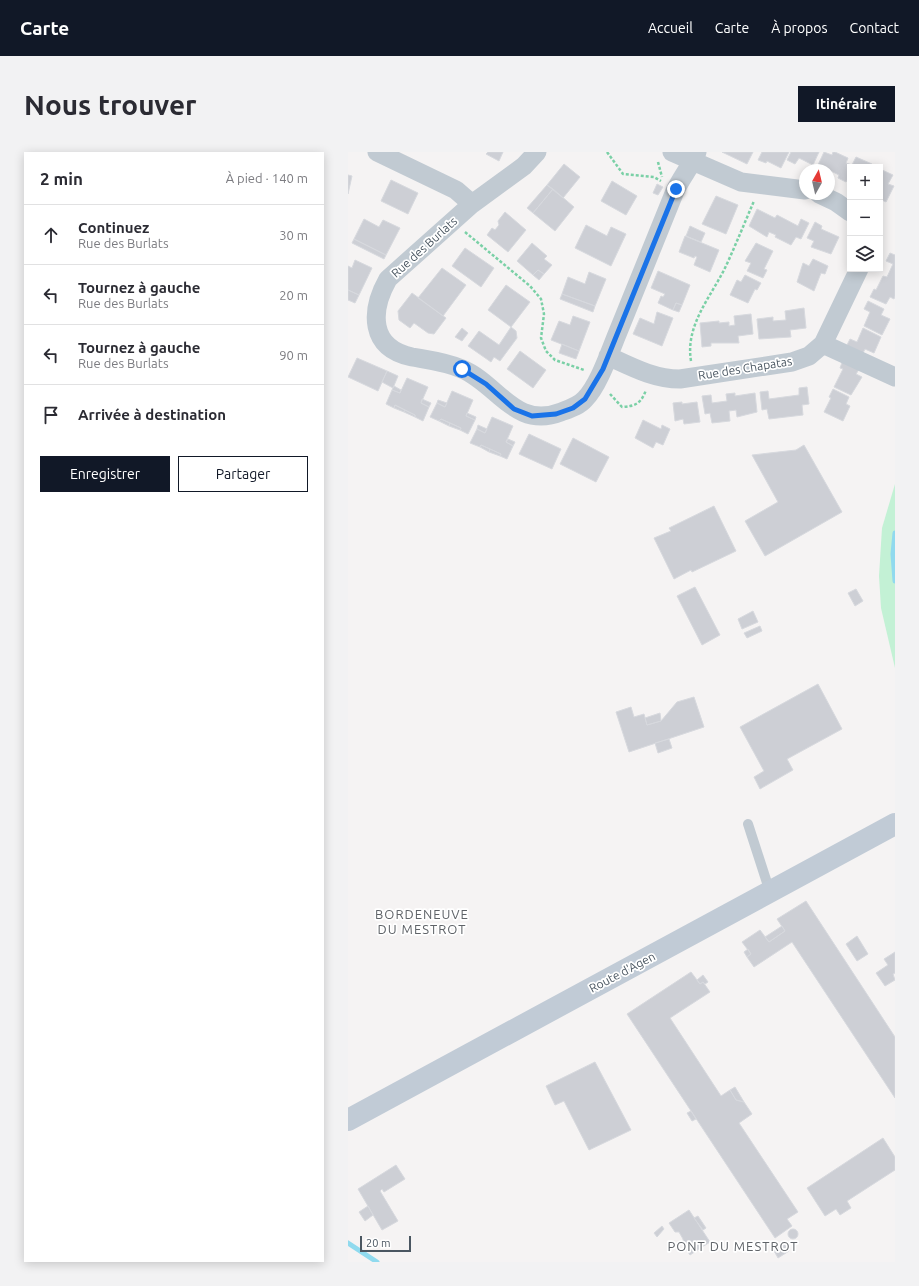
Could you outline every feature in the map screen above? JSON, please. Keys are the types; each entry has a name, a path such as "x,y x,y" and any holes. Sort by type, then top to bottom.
{"main road":[{"name":"Route d'Agen","path":"348,1120 895,824"}],"street":[{"path":"377,152 456,190 472,204"},
{"name":"Rue des Burlats","path":"537,152 524,166 472,204 388,279 381,292 377,306 378,335 392,349 411,357 426,358 462,369 486,384 514,409 532,416 556,414 573,408 585,399 608,356 676,189 695,157"},
{"path":"665,155 695,157 742,182 799,189"},
{"path":"832,200 847,210"},
{"name":"Rue des Chapatas","path":"608,356 649,375 665,379 680,379 792,362 809,356 823,344 858,272"},
{"path":"823,344 895,377"}],"lane":[{"path":"748,824 770,892"}],"path":[{"path":"607,152 623,174 654,177 664,183 658,166 665,155"},
{"path":"691,364 689,345 695,322 726,266 756,198"},
{"path":"462,229 530,286 541,299 544,314 541,338 546,351 555,360 588,371"}],"green space":[{"path":"895,484 895,668 881,608 879,576 882,528"}],"building":[{"path":"488,152 503,152 499,161 486,154"},
{"path":"722,152 753,152 747,164"},
{"path":"762,152 789,152 781,168 767,161 766,163 758,160"},
{"path":"791,152 819,152 813,164 799,158 795,164 787,160"},
{"path":"824,152 832,155 833,152 835,152 848,158 846,163 849,164 847,164 847,180 846,182 838,178 839,175 835,173 835,164 818,164"},
{"path":"856,157 872,164 852,164"},
{"path":"564,164 580,177 563,198 547,185"},
{"path":"883,170 893,175 888,184 894,186 886,202 883,200"},
{"path":"348,175 352,176 348,194"},
{"path":"391,180 418,193 408,214 381,201"},
{"path":"612,181 637,196 626,215 601,201"},
{"path":"657,184 663,187 658,195 653,193"},
{"path":"547,185 553,189 533,213 527,208"},
{"path":"553,189 574,207 555,231 533,213"},
{"path":"716,196 738,205 726,234 702,224"},
{"path":"757,209 775,218 777,215 798,226 801,219 809,223 801,239 796,237 791,245 775,237 776,235 769,232 767,237 749,226"},
{"path":"505,212 526,230 508,252 487,235 492,228 495,230 499,225 498,221"},
{"path":"364,219 379,227 383,220 400,228 386,255 354,239"},
{"path":"815,222 822,226 821,229 839,237 831,254 811,247 814,241 807,238"},
{"path":"586,225 607,236 611,227 626,234 611,266 575,248"},
{"path":"690,226 705,233 701,242 686,236"},
{"path":"685,236 719,250 710,272 694,265 697,257 695,256 694,258 679,252"},
{"path":"354,239 386,255 384,259 352,243"},
{"path":"532,243 547,256 544,259 552,265 544,274 538,270 533,275 517,261"},
{"path":"756,243 773,251 764,269 767,270 763,278 747,271 751,263 745,261"},
{"path":"465,248 494,268 481,287 452,266"},
{"path":"890,253 895,255 895,296 894,299 890,297 886,304 870,297 874,289 876,290 883,276 887,277 893,264 886,261"},
{"path":"813,259 828,266 825,274 821,273 814,291 797,282 803,263 809,266"},
{"path":"355,260 372,268 359,295 348,290 348,266 352,268"},
{"path":"442,268 466,285 443,316 418,298"},
{"path":"538,270 544,274 539,280 533,275"},
{"path":"658,271 690,285 682,305 676,303 673,310 658,303 661,296 663,297 665,294 651,288"},
{"path":"589,272 606,279 595,306 562,294 568,277 585,284"},
{"path":"745,275 761,283 757,290 755,289 748,303 730,295 737,280 741,282"},
{"path":"506,285 530,302 511,327 488,310"},
{"path":"348,290 359,295 355,303 348,300"},
{"path":"412,293 446,318 434,334 428,333 414,323 410,328 399,320 398,311"},
{"path":"562,294 595,306 593,312 560,299"},
{"path":"868,301 884,309 881,315 890,319 882,335 864,326 870,312 864,309"},
{"path":"676,303 682,305 679,312 673,310"},
{"path":"804,308 806,328 790,330 791,337 759,339 757,319 773,317 773,321 786,320 785,311"},
{"path":"657,312 673,318 662,346 633,334 640,318 654,324"},
{"path":"751,314 753,334 738,336 739,343 711,343 711,346 702,347 700,323 719,321 719,323 729,322 729,326 735,325 734,316"},
{"path":"573,316 590,322 579,351 551,340 559,321 570,325"},
{"path":"511,327 516,331 517,338 500,361 494,357 491,362 468,346 479,331 499,345"},
{"path":"462,328 468,333 462,341 455,337"},
{"path":"863,328 881,337 874,353 865,349 862,355 846,347 850,339 857,342"},
{"path":"562,344 579,351 576,359 559,353"},
{"path":"520,351 546,370 533,388 507,369"},
{"path":"357,358 387,371 378,391 348,377"},
{"path":"843,360 860,368 856,374 862,377 851,395 834,387 843,369 840,368"},
{"path":"387,371 398,376 393,388 382,382"},
{"path":"407,378 428,387 421,403 429,407 423,421 415,417 415,415 395,405 394,408 386,404 392,390 400,393"},
{"path":"394,386 401,390 400,393 392,390"},
{"path":"807,387 809,404 802,405 803,415 769,419 767,409 762,410 760,392 768,391 769,399 799,395 799,388"},
{"path":"833,389 849,397 846,404 850,406 843,421 824,412 831,398 829,397"},
{"path":"452,391 473,400 466,416 475,420 468,434 460,430 461,428 441,419 439,421 430,417 437,403 445,407"},
{"path":"735,393 735,396 755,393 757,412 737,417 736,410 729,411 730,421 712,423 710,413 705,414 702,396 711,395 712,403 727,401 726,394"},
{"path":"422,399 431,403 429,407 421,403"},
{"path":"438,400 447,403 445,407 437,403"},
{"path":"682,402 682,404 697,402 700,422 684,424 683,419 675,421 673,403"},
{"path":"395,405 405,410 404,412 394,408"},
{"path":"405,410 415,415 415,417 404,412"},
{"path":"467,413 476,417 475,420 466,416"},
{"path":"492,417 513,426 506,442 513,446 507,459 500,456 501,454 481,445 480,447 470,443 477,429 485,433"},
{"path":"441,419 450,423 449,426 439,421"},
{"path":"643,420 661,429 662,425 670,429 663,445 656,442 653,448 635,438"},
{"path":"450,423 461,428 460,430 449,426"},
{"path":"478,425 487,429 485,433 477,429"},
{"path":"529,434 561,449 552,469 519,454"},
{"path":"573,438 609,457 596,482 560,464"},
{"path":"508,439 515,442 513,446 506,442"},
{"path":"481,445 490,449 489,452 480,447"},
{"path":"804,445 842,512 765,556 745,521 778,502 752,455 796,450"},
{"path":"490,449 501,454 500,456 489,452"},
{"path":"714,506 736,551 692,572 691,570 674,579 654,538 671,531 669,528"},
{"path":"695,587 720,635 702,645 677,596"},
{"path":"856,589 863,601 855,606 848,593"},
{"path":"753,611 758,622 742,629 738,619"},
{"path":"760,626 762,631 747,638 744,633"},
{"path":"818,684 842,729 787,759 793,770 760,789 754,777 764,771 740,727"},
{"path":"694,697 704,727 629,752 616,712 631,707 634,717 644,714 647,725 661,721 677,702"},
{"path":"660,713 661,721 647,725 645,718"},
{"path":"669,739 672,748 658,753 655,743"},
{"path":"806,901 895,1037 895,1098 792,942 754,967 747,957 751,954 742,942 760,930 769,942 785,931 777,919"},
{"path":"782,926 785,931 769,942 765,937"},
{"path":"857,936 868,954 857,961 846,944"},
{"path":"748,949 751,954 747,957 744,952"},
{"path":"895,952 895,973 893,974 895,980 885,986 876,973 888,965 884,959"},
{"path":"691,972 700,984 703,982 710,992 670,1018 721,1096 730,1090 736,1100 744,1102 752,1114 739,1123 798,1212 787,1219 792,1226 775,1238 627,1014"},
{"path":"703,975 708,982 705,984 703,982 700,984 697,980"},
{"path":"595,1062 631,1130 589,1150 564,1101 555,1105 546,1086"},
{"path":"735,1087 744,1102 736,1100 730,1090"},
{"path":"691,1111 696,1119 692,1121 687,1113"},
{"path":"883,1138 895,1157 895,1170 847,1201 851,1208 840,1215 836,1209 825,1216 807,1188"},
{"path":"396,1165 405,1179 384,1192 382,1189 380,1191 398,1221 382,1230 358,1189"},
{"path":"368,1206 373,1215 365,1221 359,1212"},
{"path":"689,1210 710,1242 690,1255 683,1244 683,1239 679,1232 675,1232 669,1223"},
{"path":"698,1216 706,1228 703,1230 694,1218"},
{"path":"662,1226 664,1229 657,1237 654,1233"},
{"path":"791,1229 795,1229 797,1230 797,1238 791,1239 788,1236 788,1232"},
{"path":"784,1243 789,1251 778,1258 773,1249"}],"waterway":[{"path":"895,533 893,554 895,581"},
{"path":"348,1243 377,1262"}],"district":[{"name":"BORDENEUVE DU MESTROT","path":"422,922"},
{"name":"PONT DU MESTROT","path":"733,1246"}],"route":[{"path":"462,369 486,384 514,409 532,416 556,414 573,408 585,399 603,369 676,189"}]}
